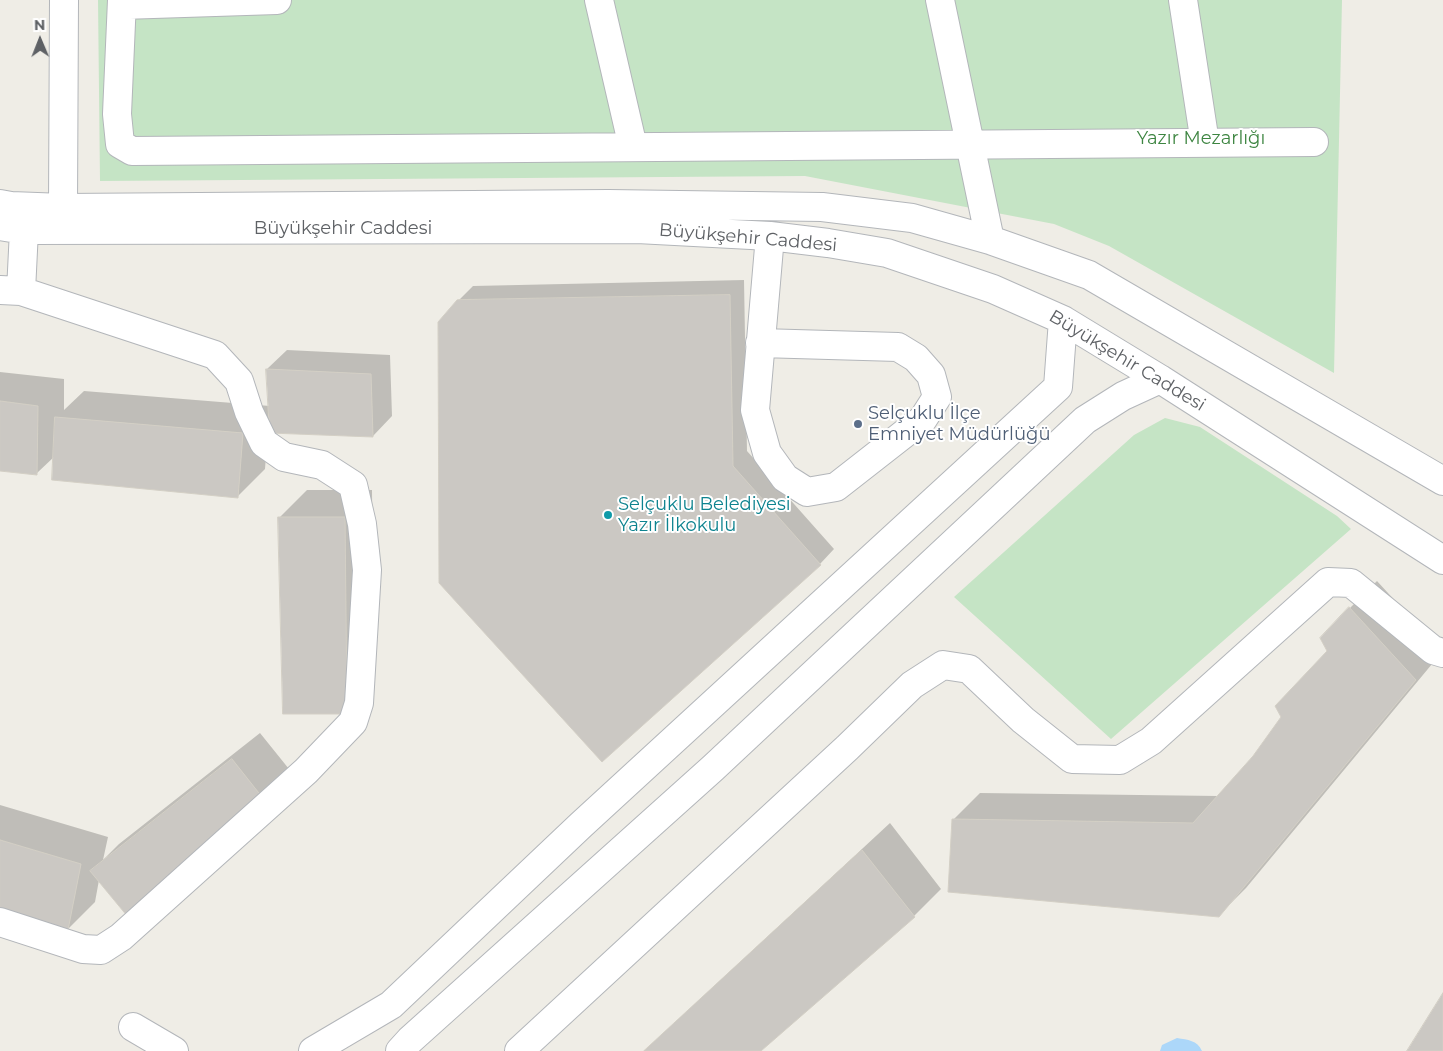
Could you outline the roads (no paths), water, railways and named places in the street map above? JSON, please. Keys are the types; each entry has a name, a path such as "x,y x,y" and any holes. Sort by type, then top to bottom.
{"street":[{"path":"63,208 64,0"},
{"path":"277,0 122,3 116,114 120,144 132,151 1314,142"},
{"path":"598,0 633,147"},
{"path":"940,0 990,240"},
{"path":"1183,0 1205,143"},
{"name":"Büyükşehir Caddesi","path":"0,204 63,208 609,204 822,207 912,218 990,240 1089,275 1443,481"},
{"path":"0,922 83,949 101,950 121,937 306,771 353,722 359,703 366,570 362,524 353,485 322,465 284,457 264,443 249,412 239,381 215,355 11,290 12,228"},
{"name":"Büyükşehir Caddesi","path":"12,228 637,229 770,236 887,253 993,289 1063,320 1160,378 1443,560"},
{"path":"760,343 898,347 916,358 931,375 937,397 923,419 836,487 807,492 785,478 767,453 755,410 760,343 770,236"},
{"path":"313,1051 391,1005 581,825 1058,387 1063,320"},
{"path":"400,1051 713,768 1086,420 1123,396 1160,378"},
{"path":"1058,387 1086,420"},
{"path":"519,1051 840,755 912,685 943,665 969,669 1023,720 1072,759 1120,760 1151,741 1328,582 1351,583 1433,650 1443,653"},
{"path":"134,1027 174,1051"}],"water":[{"path":"1177,1038 1195,1043 1202,1051 1160,1051 1162,1045"}],"place":[{"name":"Selçuklu İlçe Emniyet Müdürlüğü","path":"858,424"},
{"name":"Selçuklu Belediyesi Yazır İlkokulu","path":"608,515"}],"park label":[{"name":"Yazır Mezarlığı","path":"1201,139"}]}
